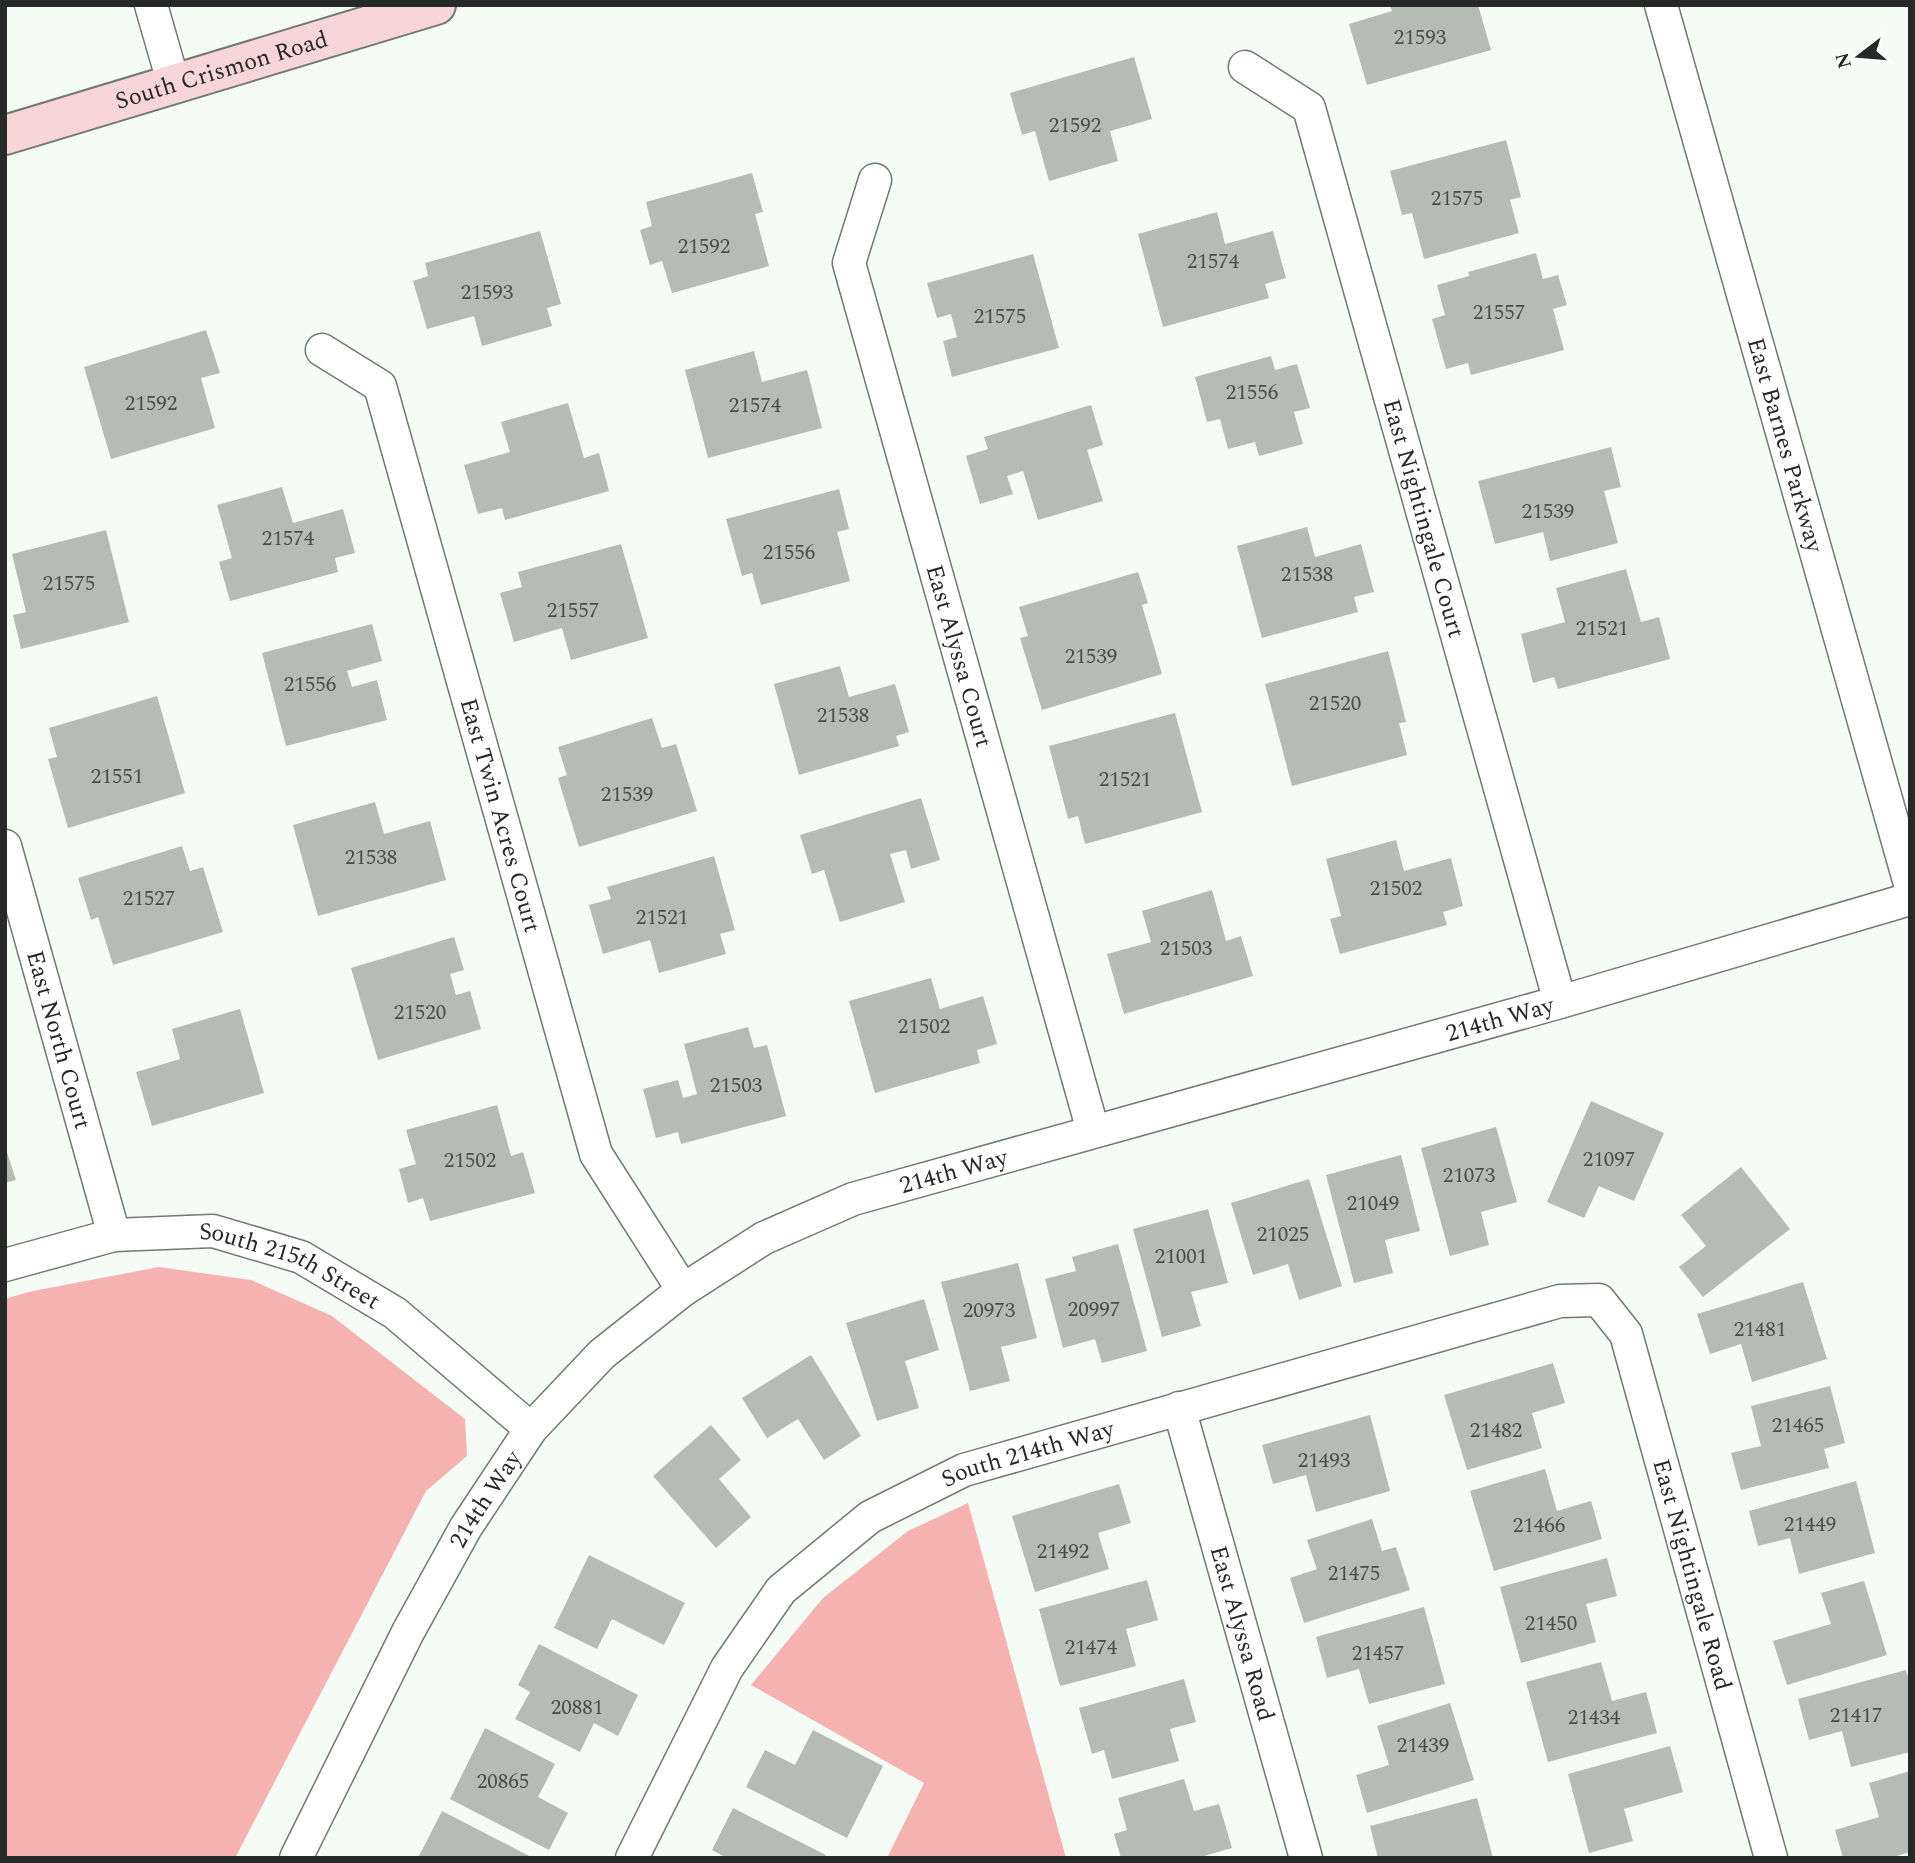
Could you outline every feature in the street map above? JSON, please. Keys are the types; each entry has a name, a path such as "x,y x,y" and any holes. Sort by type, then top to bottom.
{"street":[{"path":"152,5 174,85"},
{"name":"South Crismon Road","path":"5,135 436,5"},
{"name":"East Barnes Parkway","path":"1661,5 1910,884"},
{"name":"East Nightingale Court","path":"1245,67 1309,108 1560,1002"},
{"name":"East Alyssa Court","path":"875,180 849,263 1093,1131"},
{"name":"East Twin Acres Court","path":"322,350 380,386 596,1154 683,1290"},
{"name":"East North Court","path":"5,846 114,1235"},
{"name":"214th Way","path":"296,1858 408,1632 466,1527 531,1429 602,1354 683,1290 764,1238 853,1199 1560,1002 1910,899"},
{"name":"South 215th Street","path":"5,1265 114,1235 213,1231 301,1257 395,1313 531,1429"},
{"name":"South 214th Way","path":"632,1858 727,1668 781,1590 870,1517 964,1470 1560,1300 1599,1300"},
{"name":"East Nightingale Road","path":"1599,1300 1626,1334 1771,1858"},
{"name":"East Alyssa Road","path":"1179,1408 1306,1858"}],"shaded area":[{"path":"159,1267 251,1280 332,1316 465,1419 467,1456 426,1491 235,1858 5,1858 5,1299 28,1292"},
{"path":"968,1503 1066,1858 887,1858 924,1783 751,1685 823,1598 908,1531"}],"building":[{"path":"1390,5 1478,5 1491,50 1367,85 1349,24 1392,11"},
{"path":"1134,57 1152,119 1110,131 1118,161 1049,181 1035,131 1022,135 1010,93"},
{"path":"1506,140 1521,197 1510,200 1519,233 1424,259 1412,213 1402,215 1390,171"},
{"path":"752,173 763,212 755,214 769,266 672,293 662,261 650,265 640,230 652,226 646,202"},
{"path":"1217,212 1225,244 1273,231 1286,278 1265,284 1269,298 1163,327 1138,234"},
{"path":"540,231 561,304 547,308 552,326 482,346 474,316 427,329 413,281 428,276 425,263"},
{"path":"1536,253 1543,279 1558,275 1567,305 1553,309 1564,350 1471,375 1468,363 1446,369 1432,319 1445,315 1437,285 1469,276 1468,272"},
{"path":"1033,254 1059,348 952,377 943,341 957,337 951,314 937,318 927,283"},
{"path":"206,330 220,373 201,378 215,428 111,459 84,367"},
{"path":"754,351 762,382 807,370 822,428 708,458 685,370"},
{"path":"1271,356 1275,370 1297,364 1310,408 1294,412 1303,444 1259,456 1255,442 1228,449 1220,419 1207,422 1195,377"},
{"path":"568,403 584,458 599,453 609,491 505,520 502,508 478,514 464,465 510,452 501,422"},
{"path":"1091,405 1103,445 1087,450 1103,501 1038,520 1023,471 1007,476 1013,494 980,504 966,456 988,449 984,437"},
{"path":"1611,447 1621,487 1604,491 1618,543 1550,561 1543,532 1495,544 1478,481"},
{"path":"282,487 293,523 343,509 355,553 335,558 338,572 230,601 219,562 232,558 217,505"},
{"path":"839,489 849,529 837,532 850,581 761,605 752,573 742,576 726,519"},
{"path":"1307,527 1315,557 1361,544 1374,592 1354,597 1358,612 1262,638 1237,546"},
{"path":"106,530 129,622 21,649 13,615 26,612 12,554"},
{"path":"621,544 648,638 571,660 562,628 514,642 500,593 522,587 518,572"},
{"path":"1626,569 1641,622 1659,617 1670,659 1558,689 1554,677 1533,683 1521,634 1565,622 1556,588"},
{"path":"1138,572 1148,603 1142,605 1162,674 1042,710 1020,638 1028,636 1019,607"},
{"path":"372,624 382,661 347,671 352,687 377,680 387,720 286,746 262,653"},
{"path":"1388,651 1406,722 1399,723 1407,755 1292,786 1265,684"},
{"path":"840,666 849,697 895,684 909,732 896,736 899,746 799,775 774,684"},
{"path":"157,696 185,793 68,828 48,759 57,757 49,728"},
{"path":"1175,713 1202,812 1085,844 1078,816 1068,819 1049,746"},
{"path":"652,718 662,748 676,744 697,811 579,847 558,778 567,775 558,747"},
{"path":"921,798 940,860 911,869 906,850 890,854 905,902 840,922 824,870 812,874 800,835"},
{"path":"375,802 384,834 430,821 446,880 318,916 293,825"},
{"path":"1396,840 1404,871 1451,858 1463,906 1443,912 1447,925 1340,954 1330,919 1341,916 1326,859"},
{"path":"182,846 190,871 203,867 223,932 113,965 98,917 91,920 78,878"},
{"path":"714,856 735,930 720,934 726,954 659,973 650,940 603,954 589,905 611,899 607,887"},
{"path":"1212,890 1226,941 1241,936 1253,976 1124,1014 1107,954 1151,942 1142,911"},
{"path":"454,937 464,970 450,974 456,995 470,991 481,1029 378,1060 351,968"},
{"path":"931,978 940,1009 983,996 997,1044 977,1050 980,1063 875,1093 849,1001"},
{"path":"240,1009 264,1093 152,1126 136,1072 180,1059 172,1029"},
{"path":"748,1027 754,1048 767,1045 786,1116 681,1144 678,1132 656,1138 643,1089 678,1080 683,1098 697,1094 684,1044"},
{"path":"1591,1101 1664,1133 1634,1201 1599,1186 1584,1218 1547,1202"},
{"path":"497,1105 511,1156 523,1152 535,1193 430,1221 423,1198 408,1203 399,1169 416,1164 406,1130"},
{"path":"1496,1127 1517,1202 1481,1212 1489,1245 1450,1256 1421,1148"},
{"path":"5,1146 16,1180 5,1183"},
{"path":"1401,1155 1420,1231 1385,1240 1393,1273 1354,1283 1326,1175"},
{"path":"1741,1167 1790,1229 1703,1297 1679,1267 1706,1246 1681,1215"},
{"path":"1309,1179 1342,1286 1299,1300 1288,1264 1253,1275 1231,1203"},
{"path":"1208,1209 1228,1283 1191,1292 1201,1326 1162,1337 1133,1229"},
{"path":"1118,1244 1147,1351 1102,1363 1095,1339 1063,1348 1045,1279 1076,1271 1072,1257"},
{"path":"1018,1263 1037,1338 1001,1347 1010,1381 970,1391 941,1282"},
{"path":"1803,1282 1827,1359 1752,1382 1741,1344 1710,1354 1697,1314"},
{"path":"924,1299 939,1350 905,1361 919,1408 877,1421 846,1323"},
{"path":"811,1355 861,1436 824,1460 798,1419 767,1438 742,1398"},
{"path":"1553,1363 1565,1403 1532,1413 1542,1448 1467,1470 1444,1395"},
{"path":"1830,1386 1845,1443 1824,1449 1829,1468 1741,1490 1731,1453 1761,1446 1751,1406"},
{"path":"1370,1415 1390,1491 1316,1512 1306,1475 1273,1484 1262,1445"},
{"path":"711,1425 741,1460 719,1479 751,1517 716,1548 653,1476"},
{"path":"1545,1469 1557,1511 1591,1501 1602,1539 1494,1571 1470,1491"},
{"path":"1856,1481 1875,1553 1799,1574 1790,1538 1758,1546 1749,1511"},
{"path":"1119,1484 1131,1523 1098,1533 1109,1569 1035,1592 1012,1516"},
{"path":"1372,1519 1382,1551 1396,1547 1410,1590 1304,1623 1290,1578 1317,1569 1307,1540"},
{"path":"589,1555 685,1603 664,1645 612,1619 597,1649 554,1628"},
{"path":"1607,1558 1617,1596 1586,1604 1596,1642 1521,1663 1500,1587"},
{"path":"1147,1580 1158,1620 1126,1629 1136,1666 1060,1686 1039,1609"},
{"path":"1864,1581 1887,1655 1787,1685 1773,1641 1831,1624 1821,1593"},
{"path":"1424,1607 1445,1684 1369,1704 1359,1669 1327,1678 1316,1637"},
{"path":"539,1644 638,1695 618,1736 594,1723 580,1752 515,1719 530,1692 518,1685"},
{"path":"1601,1662 1612,1701 1646,1692 1657,1733 1548,1762 1526,1682"},
{"path":"1906,1670 1910,1683 1910,1752 1851,1767 1842,1731 1809,1740 1798,1699"},
{"path":"1184,1679 1196,1722 1170,1729 1179,1761 1112,1779 1104,1750 1092,1754 1079,1708"},
{"path":"1450,1703 1474,1780 1367,1813 1356,1775 1389,1765 1377,1726"},
{"path":"485,1728 555,1764 538,1797 568,1813 549,1850 450,1799"},
{"path":"813,1730 883,1766 847,1838 746,1787 765,1750 795,1765"},
{"path":"1670,1746 1683,1792 1624,1809 1633,1841 1589,1853 1568,1774"},
{"path":"1910,1771 1910,1852 1890,1858 1843,1858 1835,1830 1879,1817 1869,1783"},
{"path":"1184,1779 1194,1811 1219,1804 1232,1848 1197,1858 1121,1858 1114,1834 1127,1830 1118,1798"},
{"path":"1477,1798 1493,1858 1378,1858 1370,1826"},
{"path":"733,1808 826,1855 824,1858 727,1858 712,1850"},
{"path":"442,1811 533,1858 418,1858"}]}
